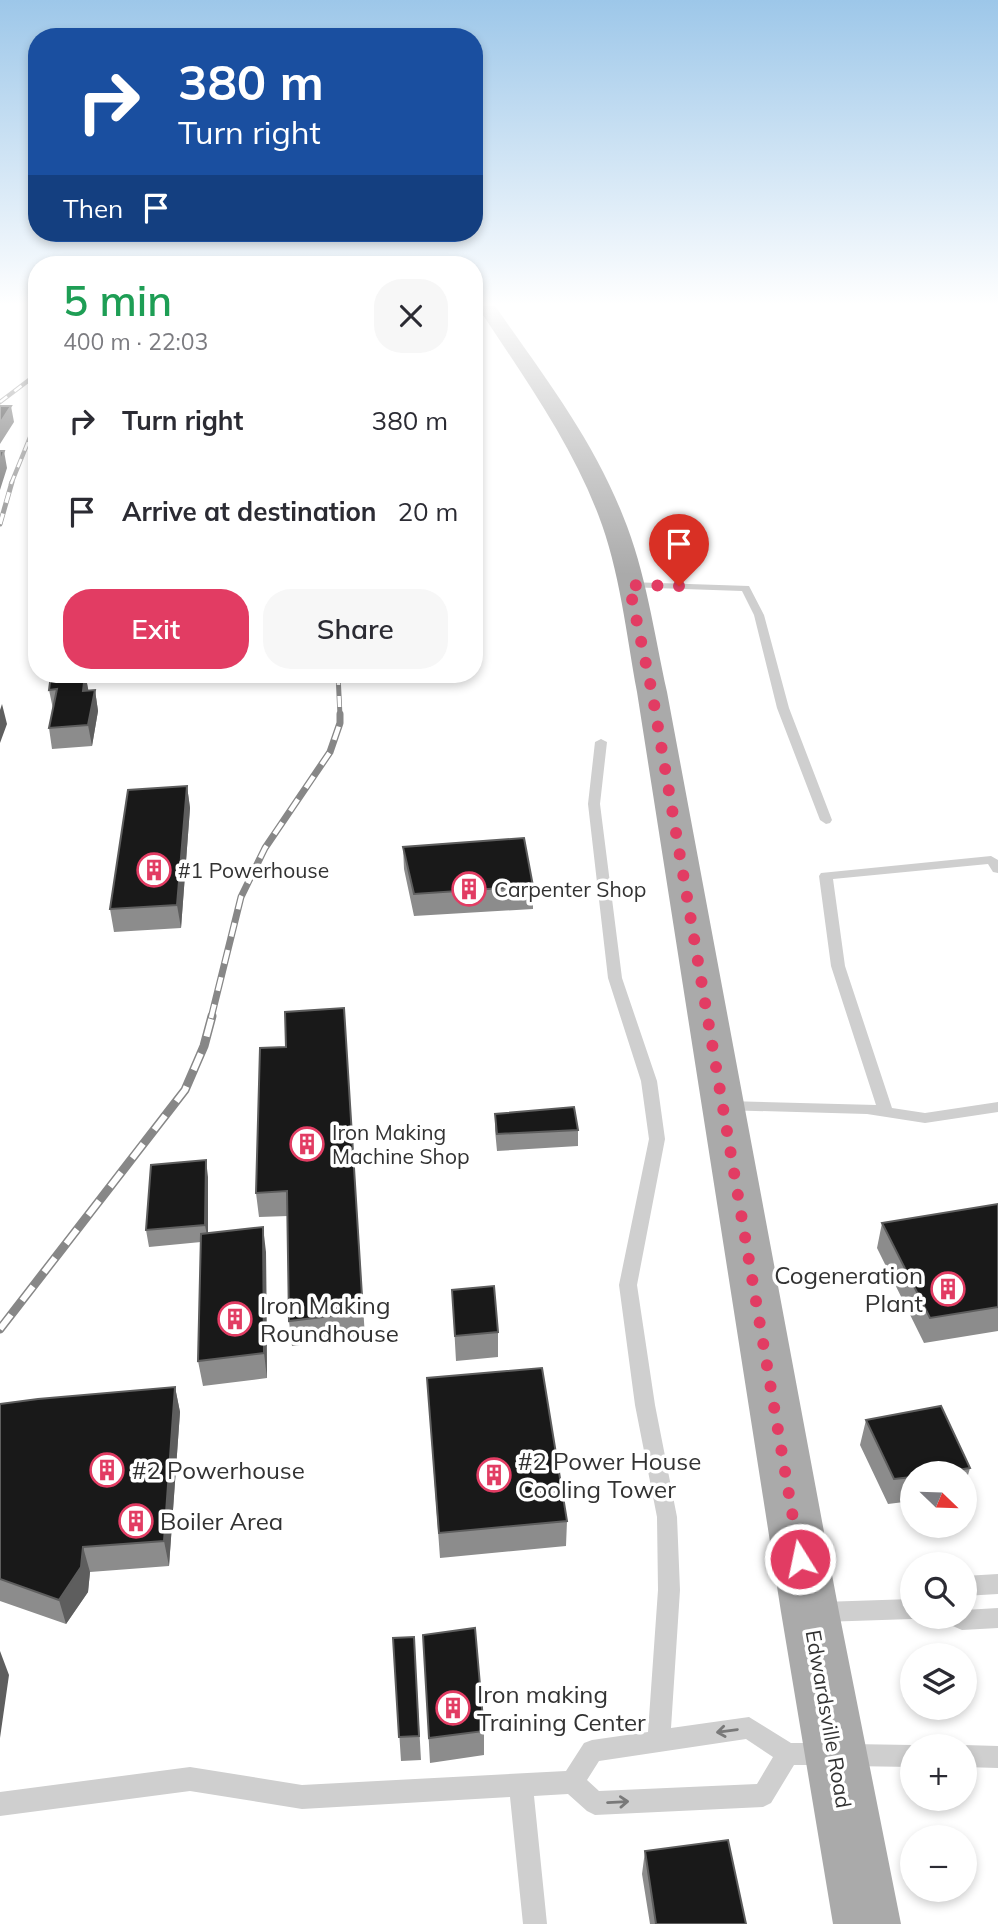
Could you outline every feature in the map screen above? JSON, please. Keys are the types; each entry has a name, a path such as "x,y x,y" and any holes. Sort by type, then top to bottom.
{"main road":[{"name":"Edwardsville Road","path":"545,396 591,472 611,518 629,585 652,692 810,1612 867,1924"}],"lane":[{"path":"629,585 746,588 759,615 783,708 826,820"},
{"path":"601,742 594,804 615,978 649,1081 657,1139 628,1285 645,1405 667,1517 669,1590 659,1741"},
{"path":"886,1112 838,966 826,876 991,860 998,869"},
{"path":"722,1106 867,1109 925,1118 998,1107"},
{"path":"977,1585 998,1584"},
{"path":"810,1612 900,1609"},
{"path":"977,1619 998,1618"},
{"path":"572,1782 592,1751 749,1728 788,1754 900,1756"},
{"path":"0,1804 191,1779 302,1797 572,1782 595,1803 763,1795 788,1754"},
{"path":"977,1756 998,1757"},
{"path":"522,1785 535,1924"}],"building":[{"path":"0,406 11,406 0,423"},
{"path":"50,683 84,683 83,691 95,690 88,725 49,728 57,689 49,690"},
{"name":"#1 Powerhouse","path":"187,786 177,905 110,909 128,790"},
{"path":"524,838 533,886 414,894 403,847"},
{"name":"Iron Making Machine Shop","path":"344,1008 363,1312 289,1321 287,1191 256,1193 260,1048 286,1047 285,1012"},
{"path":"574,1107 578,1130 497,1134 495,1114"},
{"path":"206,1160 205,1225 146,1230 151,1165"},
{"name":"Cogeneration Plant","path":"998,1204 998,1307 930,1318 882,1223"},
{"name":"Iron Making Roundhouse","path":"263,1227 264,1353 198,1361 201,1234"},
{"path":"494,1286 498,1332 455,1336 452,1290"},
{"name":"#2 Power House Cooling Tower","path":"542,1368 567,1521 439,1533 427,1378"},
{"path":"175,1387 164,1541 83,1547 81,1567 59,1600 0,1579 0,1404"},
{"path":"941,1406 967,1461 900,1461 900,1478 894,1479 866,1420"},
{"name":"Iron making Training Center","path":"475,1628 484,1731 429,1738 423,1635"},
{"path":"414,1637 419,1736 399,1737 393,1638"},
{"path":"728,1840 746,1924 656,1924 645,1851"}],"railway":[{"path":"0,402 8,396"},
{"path":"11,484 28,442"},
{"path":"0,524 12,482"},
{"path":"338,683 340,716"},
{"path":"211,1018 241,897 265,848 330,752 340,716"},
{"path":"0,1329 185,1090 204,1046 212,1016"}],"place":[{"name":"#1 Powerhouse","path":"154,870"},
{"name":"Carpenter Shop","path":"469,889"},
{"name":"Iron Making Machine Shop","path":"307,1144"},
{"name":"Cogeneration Plant","path":"948,1289"},
{"name":"Iron Making Roundhouse","path":"235,1319"},
{"name":"#2 Powerhouse","path":"107,1470"},
{"name":"#2 Power House Cooling Tower","path":"494,1475"},
{"name":"Boiler Area","path":"136,1521"},
{"name":"Iron making Training Center","path":"453,1708"}],"route":[{"path":"679,586 629,585 652,692 800,1559"}]}
